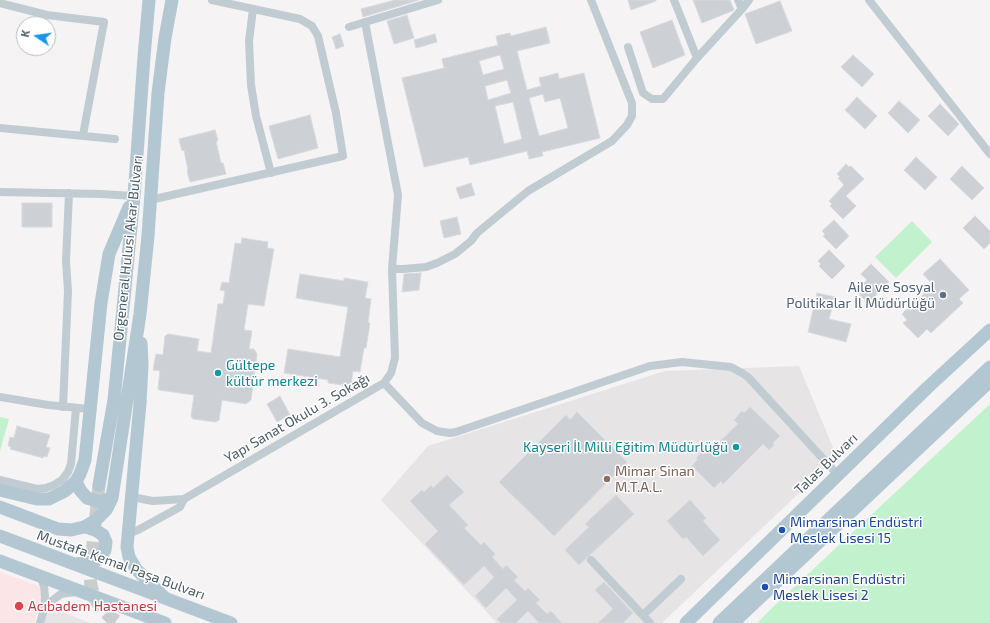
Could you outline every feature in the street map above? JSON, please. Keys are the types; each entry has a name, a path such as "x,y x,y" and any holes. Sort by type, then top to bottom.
{"main road":[{"name":"Orgeneral Hulusi Akar Bulvarı","path":"99,485 114,400 134,196 149,0"},
{"name":"Orgeneral Hulusi Akar Bulvarı","path":"112,498 140,314 160,72 172,0"},
{"path":"0,490 30,498 44,499 59,495 71,486 80,474 86,460 101,303 109,254 134,196"},
{"path":"140,314 142,366 140,410 131,497 128,552 132,564 136,569 165,598"},
{"name":"Talas Bulvarı","path":"686,623 927,388 990,330"},
{"path":"719,623 990,366"},
{"path":"733,623 990,380"},
{"path":"76,480 80,490 87,498 102,501 112,498"},
{"path":"0,507 58,528 71,530 84,527 102,516 112,498"},
{"path":"72,564 94,562 101,557 105,550 106,542 102,535 92,528 84,527"},
{"name":"Mustafa Kemal Paşa Bulvarı","path":"0,536 230,623"},
{"path":"0,561 165,623"}],"street":[{"path":"150,200 343,156 336,113 318,36 314,29 308,22 300,18 212,0"},
{"path":"350,27 438,0"},
{"path":"392,269 414,269 426,267 437,264 455,254 471,241 477,233 528,191 612,142 627,125 632,116 632,103 591,0"},
{"path":"674,0 697,58"},
{"path":"738,0 742,9"},
{"path":"628,47 643,92 649,98 656,100 663,99 697,58 749,0"},
{"path":"869,0 990,154"},
{"path":"0,3 48,15 104,22 83,136"},
{"path":"253,9 249,48 251,85 256,116 271,173"},
{"name":"Yapı Sanat Okulu 3. Sokağı","path":"131,497 153,501 184,499 384,383 391,373 394,358 392,269 398,195 365,22"},
{"path":"0,128 115,139"},
{"path":"0,192 134,196"},
{"path":"63,407 68,291 66,261 69,193"},
{"path":"384,383 422,423 432,429 450,433 650,366 682,362 724,366 737,369 748,377 838,475"},
{"path":"0,397 63,407 90,409"},
{"path":"0,480 37,488 46,488 62,480 68,472 71,464 76,408"},
{"name":"Yapı Sanat Okulu 3. Sokağı","path":"128,534 180,507 184,499"},
{"path":"591,560 650,623"},
{"path":"40,576 45,591 44,608 40,623"},
{"path":"643,615 681,579"},
{"path":"44,608 61,594 66,592 83,592"}],"shaded area":[{"name":"Mimar Sinan M.T.A.L.","path":"799,366 837,457 662,623 497,623 381,500 428,446 665,371"},
{"name":"Acıbadem Hastanesi","path":"0,572 44,588 34,623 0,623"},
{"path":"47,606 90,623 43,623"}],"green space":[{"path":"912,221 932,242 896,278 875,257"},
{"path":"990,404 990,623 757,623 779,601"},
{"path":"0,417 9,419 0,451"}],"building":[{"path":"395,0 419,0 363,17 361,9"},
{"path":"628,0 656,0 656,1 631,10"},
{"path":"693,0 730,0 734,10 702,23"},
{"path":"780,1 792,31 756,44 745,14"},
{"path":"407,15 414,38 394,44 387,21"},
{"path":"672,20 685,55 653,68 640,32"},
{"path":"546,27 550,43 517,51 527,90 541,86 539,78 558,73 559,79 584,73 600,138 542,152 543,156 529,159 527,151 470,165 468,157 424,167 402,78 444,68 442,59 498,45 496,36 510,33 511,36","holes":["500,55 504,69 483,75 479,61","507,80 511,93 488,100 485,86","543,94 545,102 560,98 568,128 539,136 529,98","513,102 522,139 504,144 495,106"]},
{"path":"340,34 344,46 336,49 332,37"},
{"path":"435,34 437,42 416,48 414,40"},
{"path":"853,55 874,74 862,87 841,67"},
{"path":"857,97 877,116 865,129 845,110"},
{"path":"899,101 920,120 908,133 888,113"},
{"path":"940,104 959,124 948,136 928,116"},
{"path":"310,115 318,148 278,159 269,126"},
{"path":"215,130 221,163 223,163 226,174 190,182 184,150 182,151 179,139"},
{"path":"916,157 937,177 925,190 904,170"},
{"path":"846,164 849,167 851,166 864,179 846,196 856,206 843,219 830,206 832,204 829,201 844,185 838,178 840,177 837,174"},
{"path":"962,166 984,188 972,200 950,179"},
{"path":"471,183 475,195 460,199 456,188"},
{"path":"22,203 52,203 52,227 22,227"},
{"path":"975,216 990,231 990,243 984,249 963,228"},
{"path":"457,217 461,234 444,238 440,221"},
{"path":"834,220 849,236 836,249 823,236 825,234 822,231"},
{"path":"242,238 268,242 267,248 274,249 264,306 248,304 244,330 252,331 249,349 254,349 257,354 251,400 246,404 222,400 219,420 216,422 193,419 191,416 194,395 159,390 160,371 153,370 156,354 163,355 165,336 168,334 199,339 197,351 211,353 218,304 223,304 225,291 220,290 222,282 229,283 235,243 241,244"},
{"path":"829,250 845,266 832,279 819,266 821,264 818,261"},
{"name":"Aile ve Sosyal Politikalar İl Müdürlüğü","path":"940,259 969,290 959,299 963,303 931,333 927,329 918,338 903,323 907,320 902,314 933,285 923,274"},
{"path":"871,264 889,282 868,303 856,291 867,280 861,274"},
{"path":"421,273 419,290 402,292 404,274"},
{"path":"300,274 344,281 344,278 368,282 365,298 371,299 368,323 370,323 366,348 364,348 360,372 353,371 351,386 328,383 328,380 284,373 288,349 340,357 348,307 296,298"},
{"path":"817,293 835,297 829,319 851,324 846,342 808,332"},
{"path":"280,396 290,415 277,422 267,404"},
{"name":"Kayseri İl Milli Eğitim Müdürlüğü","path":"750,407 780,436 769,450 763,444 723,484 721,481 714,488 692,466 698,459 696,458 705,449 708,453 738,424 734,420 742,411 744,413"},
{"path":"577,412 627,462 554,536 499,482 566,415 570,420"},
{"path":"17,426 50,435 46,447 50,448 47,457 44,456 43,458 10,449 11,447 8,446 10,437 14,438"},
{"path":"447,475 464,492 449,505 468,525 464,528 481,545 484,542 495,554 492,557 503,569 506,565 518,577 514,580 525,591 528,588 540,600 536,603 547,614 551,611 562,623 539,623 528,611 516,623 501,623 497,619 517,600 506,588 486,608 475,596 494,577 484,566 464,585 425,544 438,531 410,501 422,490 424,492 431,485 433,488"},
{"path":"616,495 634,514 579,565 565,550 589,527 585,524"},
{"path":"690,500 706,518 703,521 720,540 703,556 686,537 683,539 667,521"},
{"path":"604,582 633,613 623,623 598,623 613,609 595,590"}],"tunnel":[{"path":"99,485 90,575 91,586 96,601 102,609 119,623"}],"place":[{"name":"Aile ve Sosyal Politikalar İl Müdürlüğü","path":"943,295"},
{"name":"Gültepe kültür merkezi","path":"218,373"},
{"name":"Kayseri İl Milli Eğitim Müdürlüğü","path":"736,447"},
{"name":"Mimar Sinan M.T.A.L.","path":"607,479"},
{"name":"Mimarsinan Endüstri Meslek Lisesi 15","path":"782,530"},
{"name":"Mimarsinan Endüstri Meslek Lisesi 2","path":"765,587"},
{"name":"Acıbadem Hastanesi","path":"19,606"}]}
